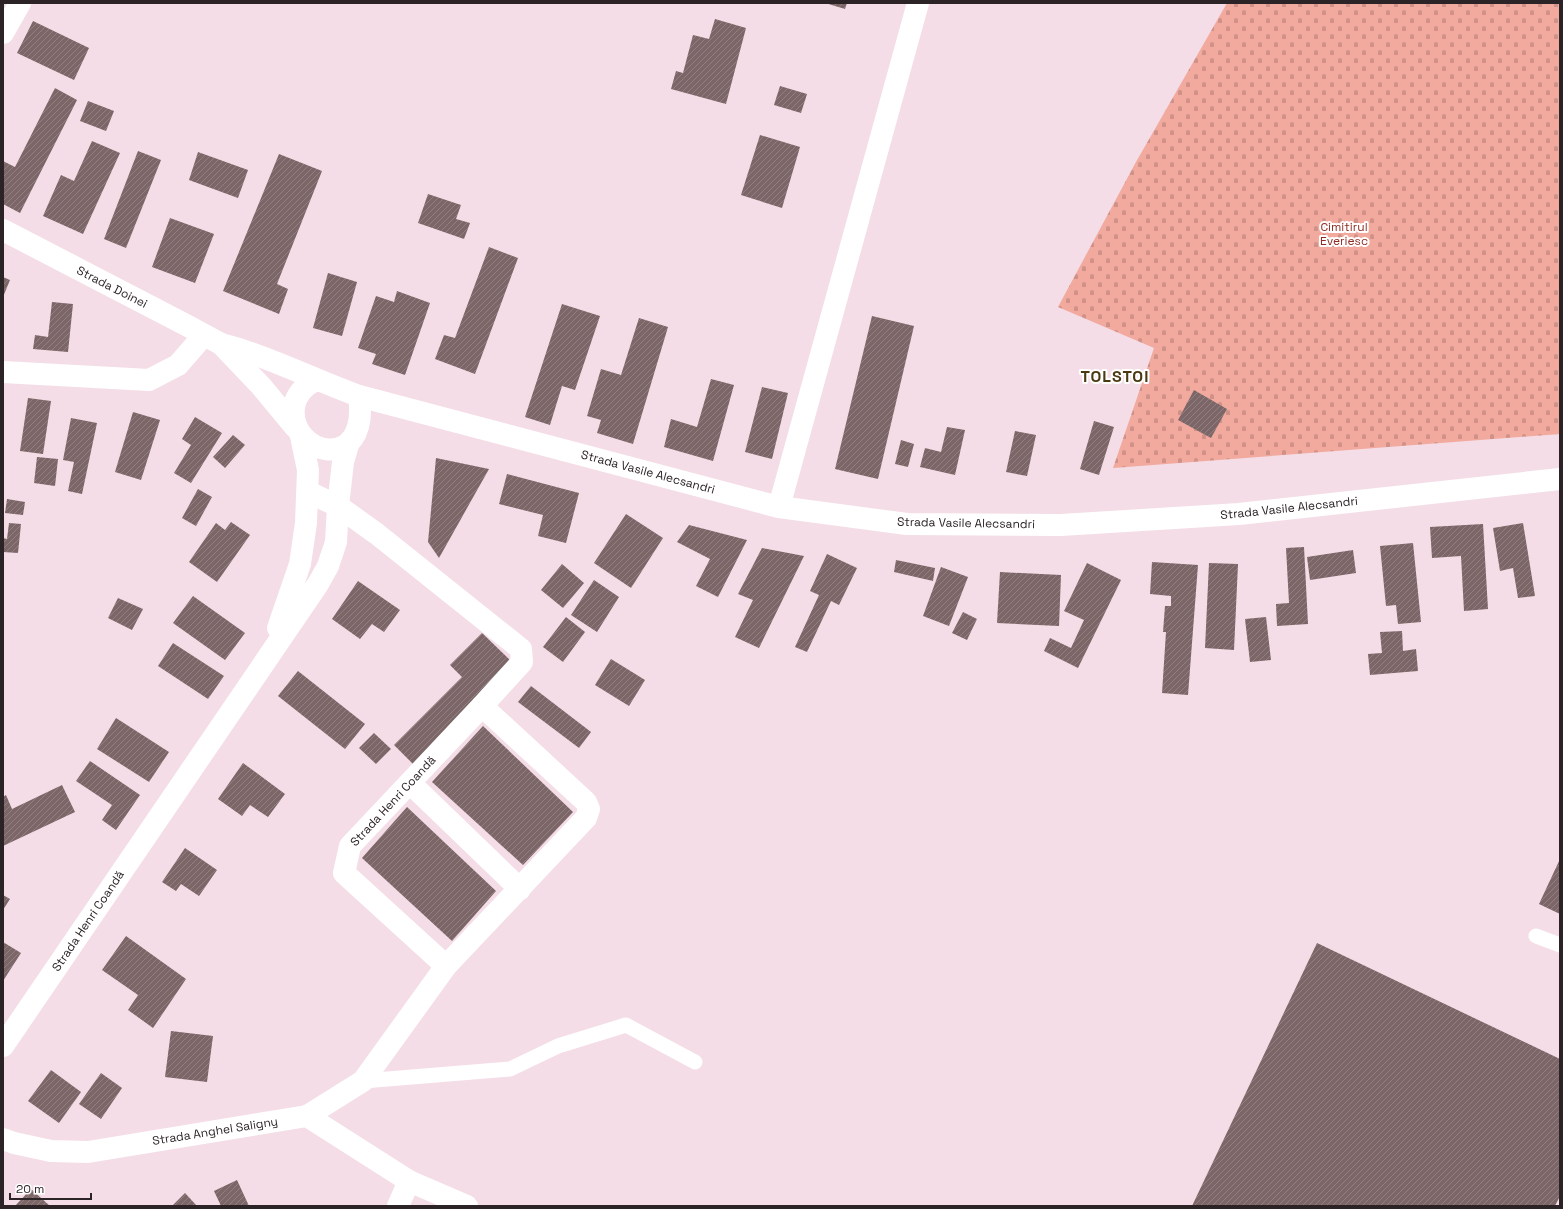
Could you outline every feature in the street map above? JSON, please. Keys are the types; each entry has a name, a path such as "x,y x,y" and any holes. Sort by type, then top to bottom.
{"street":[{"path":"3,33 20,3"},
{"path":"779,507 918,3"},
{"name":"Strada Doinei","path":"3,230 212,340 252,352 316,380"},
{"path":"3,372 149,380 178,365 212,340"},
{"name":"Strada Doinei","path":"212,340 261,386 298,431"},
{"path":"316,380 308,384 297,396 293,417 298,431 318,447 328,449 348,445 354,437 360,422 359,396"},
{"name":"Strada Vasile Alecsandri","path":"316,380 359,396 779,507 907,524 1060,525 1239,514 1560,479"},
{"name":"Strada Henri Coandă","path":"267,658 300,564 308,492 308,470 298,431"},
{"name":"Strada Henri Coandă","path":"3,1046 318,584 328,566 336,542 343,462 348,445"},
{"name":"Strada Henri Coandă","path":"308,492 338,506 377,534 522,649 522,662 350,846 344,873 446,966"},
{"path":"467,1206 409,1181 308,1116 363,1080 446,966 586,818 589,809 586,802 482,706"},
{"path":"410,783 520,889"},
{"name":"Strada Anghel Saligny","path":"3,1139 14,1143 51,1151 88,1152 308,1116"},
{"path":"398,1206 409,1181"}],"lane":[{"path":"1536,936 1560,945"},
{"path":"363,1080 510,1069 558,1046 626,1025 695,1062"}],"green space":[{"name":"Cimitirul Everiesc","path":"1227,3 1560,3 1560,434 1113,468 1154,348 1058,307 1136,162"}],"building":[{"path":"825,3 847,3 845,9"},
{"path":"715,19 746,28 726,104 671,89 676,71 683,73 693,35 709,39"},
{"path":"33,21 89,48 74,80 17,53"},
{"path":"780,86 807,94 801,113 774,105"},
{"path":"55,88 77,100 20,213 3,204 3,161 15,167"},
{"path":"88,101 114,111 106,131 80,121"},
{"path":"760,135 800,147 782,208 741,195"},
{"path":"92,141 120,153 83,234 43,216 61,175 74,181"},
{"path":"138,151 161,160 126,248 104,239"},
{"path":"198,152 248,170 238,198 189,180"},
{"path":"279,154 322,171 277,284 288,289 279,314 223,291"},
{"path":"428,194 461,205 456,219 470,223 464,239 418,223"},
{"path":"170,218 214,234 195,283 152,267"},
{"path":"489,247 518,258 475,374 435,359 444,335 455,338"},
{"path":"328,273 357,282 342,336 313,328"},
{"path":"3,277 10,280 3,297"},
{"path":"397,291 430,303 405,375 372,364 376,354 358,348 376,296 394,302"},
{"path":"52,302 73,304 68,352 33,349 35,335 48,337"},
{"path":"562,304 600,316 575,390 562,386 550,425 525,417"},
{"path":"872,316 914,326 878,479 835,469"},
{"path":"639,318 668,327 633,444 597,433 601,420 587,416 601,369 621,375"},
{"path":"711,379 734,385 713,461 664,447 671,419 697,427"},
{"path":"762,387 788,393 772,459 745,452"},
{"path":"1194,390 1227,409 1211,438 1178,420"},
{"path":"28,398 51,401 43,454 20,451"},
{"path":"133,412 160,420 141,480 115,472"},
{"path":"195,417 222,433 191,483 174,473 191,445 182,439"},
{"path":"71,418 97,423 82,494 68,491 74,462 63,460"},
{"path":"1094,421 1114,427 1099,475 1080,469"},
{"path":"947,427 965,430 955,475 920,467 925,448 941,452"},
{"path":"1015,431 1036,435 1027,476 1006,472"},
{"path":"233,435 245,445 225,468 213,457"},
{"path":"901,440 914,444 908,467 895,464"},
{"path":"37,457 58,459 55,486 34,483"},
{"path":"436,458 489,469 439,558 428,542"},
{"path":"507,474 579,493 566,543 538,536 543,515 499,504"},
{"path":"198,489 212,497 196,526 182,518"},
{"path":"7,499 25,502 23,515 5,513"},
{"path":"626,514 663,538 631,588 594,563"},
{"path":"231,522 250,535 217,582 189,562 216,523 225,530"},
{"path":"9,523 21,524 18,553 3,552 3,538 7,539"},
{"path":"1523,523 1535,596 1518,598 1513,568 1500,571 1493,528"},
{"path":"1483,524 1488,609 1464,611 1461,556 1432,558 1430,527"},
{"path":"689,525 747,540 718,597 696,586 710,559 677,542"},
{"path":"1413,543 1421,622 1398,624 1396,605 1386,606 1380,546"},
{"path":"1304,547 1308,624 1277,626 1276,604 1289,603 1286,548"},
{"path":"762,548 804,556 759,648 735,637 753,600 738,594"},
{"path":"1353,550 1356,573 1310,580 1307,557"},
{"path":"827,554 857,568 839,605 831,601 807,652 795,647 819,595 810,591"},
{"path":"896,560 935,568 933,581 894,572"},
{"path":"1152,562 1198,565 1188,695 1162,693 1166,632 1163,632 1165,606 1171,606 1171,596 1150,594"},
{"path":"1087,563 1121,580 1078,668 1044,651 1050,638 1071,648 1084,620 1064,611"},
{"path":"1209,563 1238,564 1234,650 1205,648"},
{"path":"562,564 584,583 563,608 541,590"},
{"path":"941,567 968,577 949,626 923,616"},
{"path":"1000,572 1061,575 1059,626 997,623"},
{"path":"594,580 619,597 597,632 571,615"},
{"path":"358,581 400,610 384,632 372,624 360,639 332,619"},
{"path":"193,596 245,633 225,660 173,623"},
{"path":"118,598 143,609 132,630 108,618"},
{"path":"963,612 977,619 967,640 952,633"},
{"path":"566,617 585,632 563,662 543,647"},
{"path":"1266,617 1271,660 1250,662 1245,619"},
{"path":"1402,631 1403,651 1416,649 1418,671 1370,675 1368,654 1382,653 1380,632"},
{"path":"482,633 513,663 413,764 394,745 462,677 450,665"},
{"path":"173,643 224,676 208,699 158,666"},
{"path":"611,659 645,680 629,706 595,685"},
{"path":"298,671 365,724 345,749 278,696"},
{"path":"531,686 591,732 579,748 518,702"},
{"path":"116,718 169,752 149,782 97,749"},
{"path":"483,726 573,812 523,865 432,782"},
{"path":"374,733 391,749 376,764 359,748"},
{"path":"90,761 140,795 116,830 102,820 112,805 76,781"},
{"path":"243,763 285,794 268,817 250,805 242,816 218,799"},
{"path":"62,785 75,812 3,846 3,797 6,795 12,809"},
{"path":"407,807 496,891 452,941 362,858"},
{"path":"185,848 217,870 199,896 181,884 176,891 162,882"},
{"path":"1560,859 1560,914 1539,904"},
{"path":"3,895 10,899 3,910"},
{"path":"126,936 186,979 153,1028 128,1010 138,995 102,970"},
{"path":"3,942 21,953 3,981"},
{"path":"1317,943 1560,1059 1560,1196 1555,1206 1192,1206"},
{"path":"171,1031 213,1036 207,1082 165,1077"},
{"path":"51,1070 81,1092 59,1123 28,1101"},
{"path":"101,1073 122,1088 101,1119 79,1104"},
{"path":"237,1180 249,1206 221,1206 214,1191"},
{"path":"31,1189 50,1206 15,1206"},
{"path":"185,1193 197,1206 172,1206"}],"district":[{"name":"TOLSTOI","path":"1115,376"}]}
